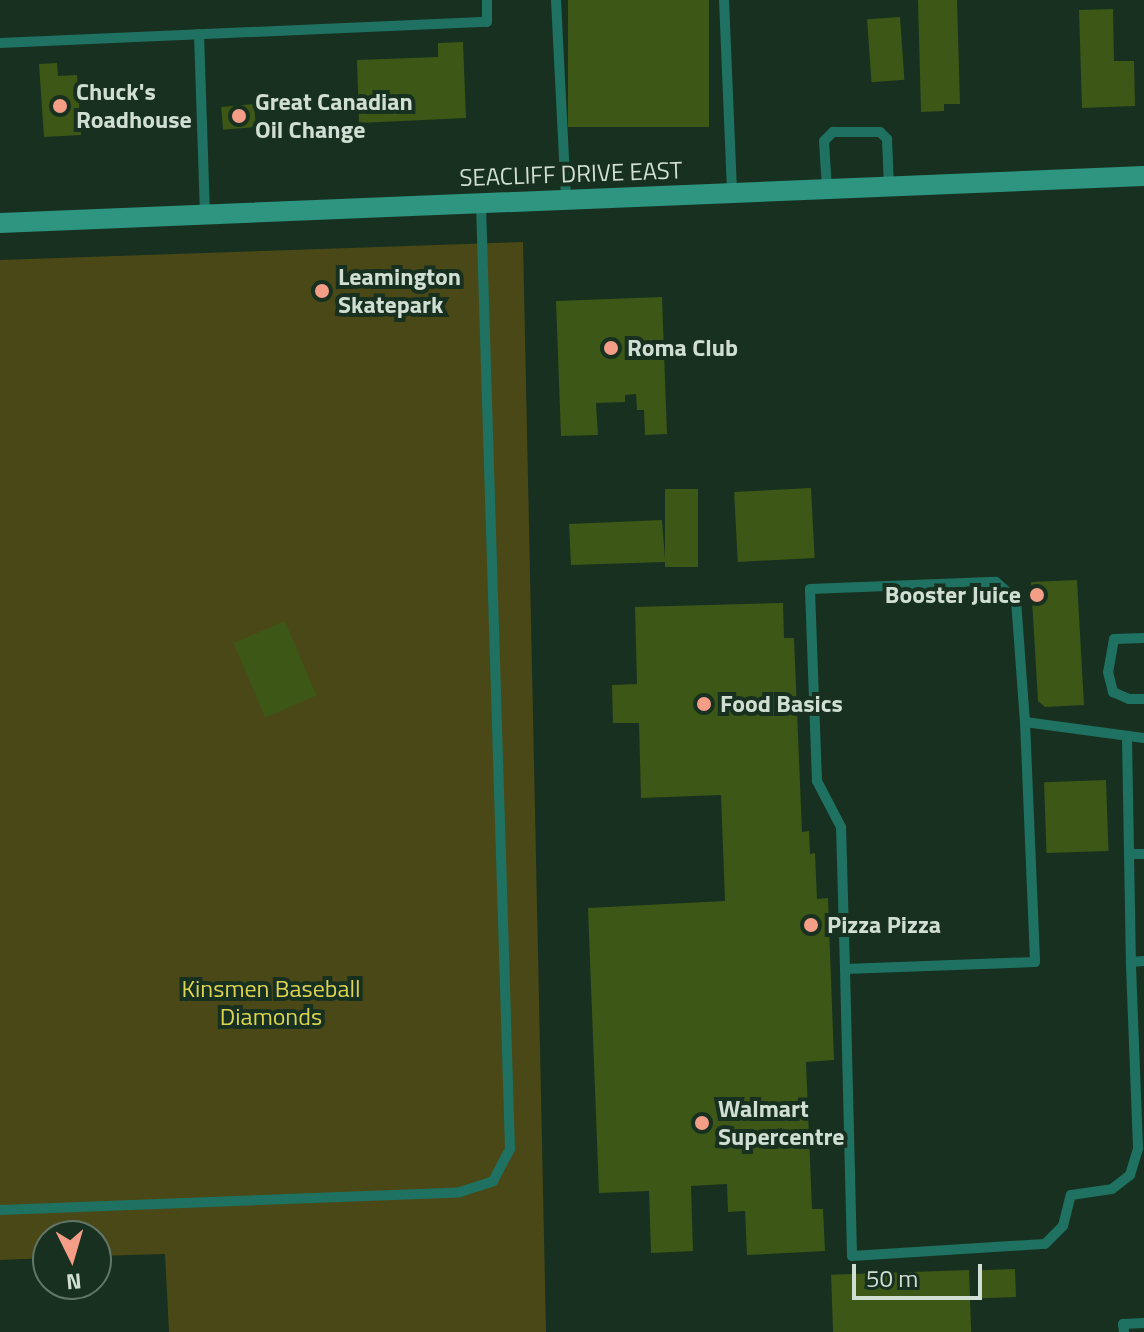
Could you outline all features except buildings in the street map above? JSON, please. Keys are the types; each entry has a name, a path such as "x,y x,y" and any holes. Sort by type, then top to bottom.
{"main road":[{"name":"SEACLIFF DRIVE EAST","path":"0,223 1144,176"}],"lane":[{"path":"0,43 487,22 487,0"},
{"path":"556,0 566,202"},
{"path":"724,0 732,193"},
{"path":"199,34 205,215"},
{"path":"827,189 824,141 833,132 880,132 887,139 889,186"},
{"path":"1,1210 460,1192 493,1181 510,1149 481,204"},
{"path":"845,969 1035,962 1025,722 1016,600 996,582 810,589 817,781 841,827 852,1256 1045,1244 1063,1226 1071,1195 1112,1189 1130,1175 1138,1148 1127,738"},
{"path":"1144,638 1114,639 1108,672 1113,692 1129,699 1144,699"},
{"path":"1025,722 1144,738"},
{"path":"1129,854 1144,854"},
{"path":"1131,962 1144,961"},
{"path":"1124,1332 1123,1324 1144,1323"}],"green space":[{"name":"Kinsmen Baseball Diamonds","path":"523,242 546,1332 169,1332 165,1254 112,1256 112,1220 32,1220 32,1259 0,1260 0,260"}],"place":[{"name":"Chuck's Roadhouse","path":"60,106"},
{"name":"Great Canadian Oil Change","path":"239,116"},
{"name":"Leamington Skatepark","path":"322,291"},
{"name":"Roma Club","path":"611,348"},
{"name":"Booster Juice","path":"1037,595"},
{"name":"Food Basics","path":"704,704"},
{"name":"Pizza Pizza","path":"811,925"},
{"name":"Walmart Supercentre","path":"702,1123"}]}
